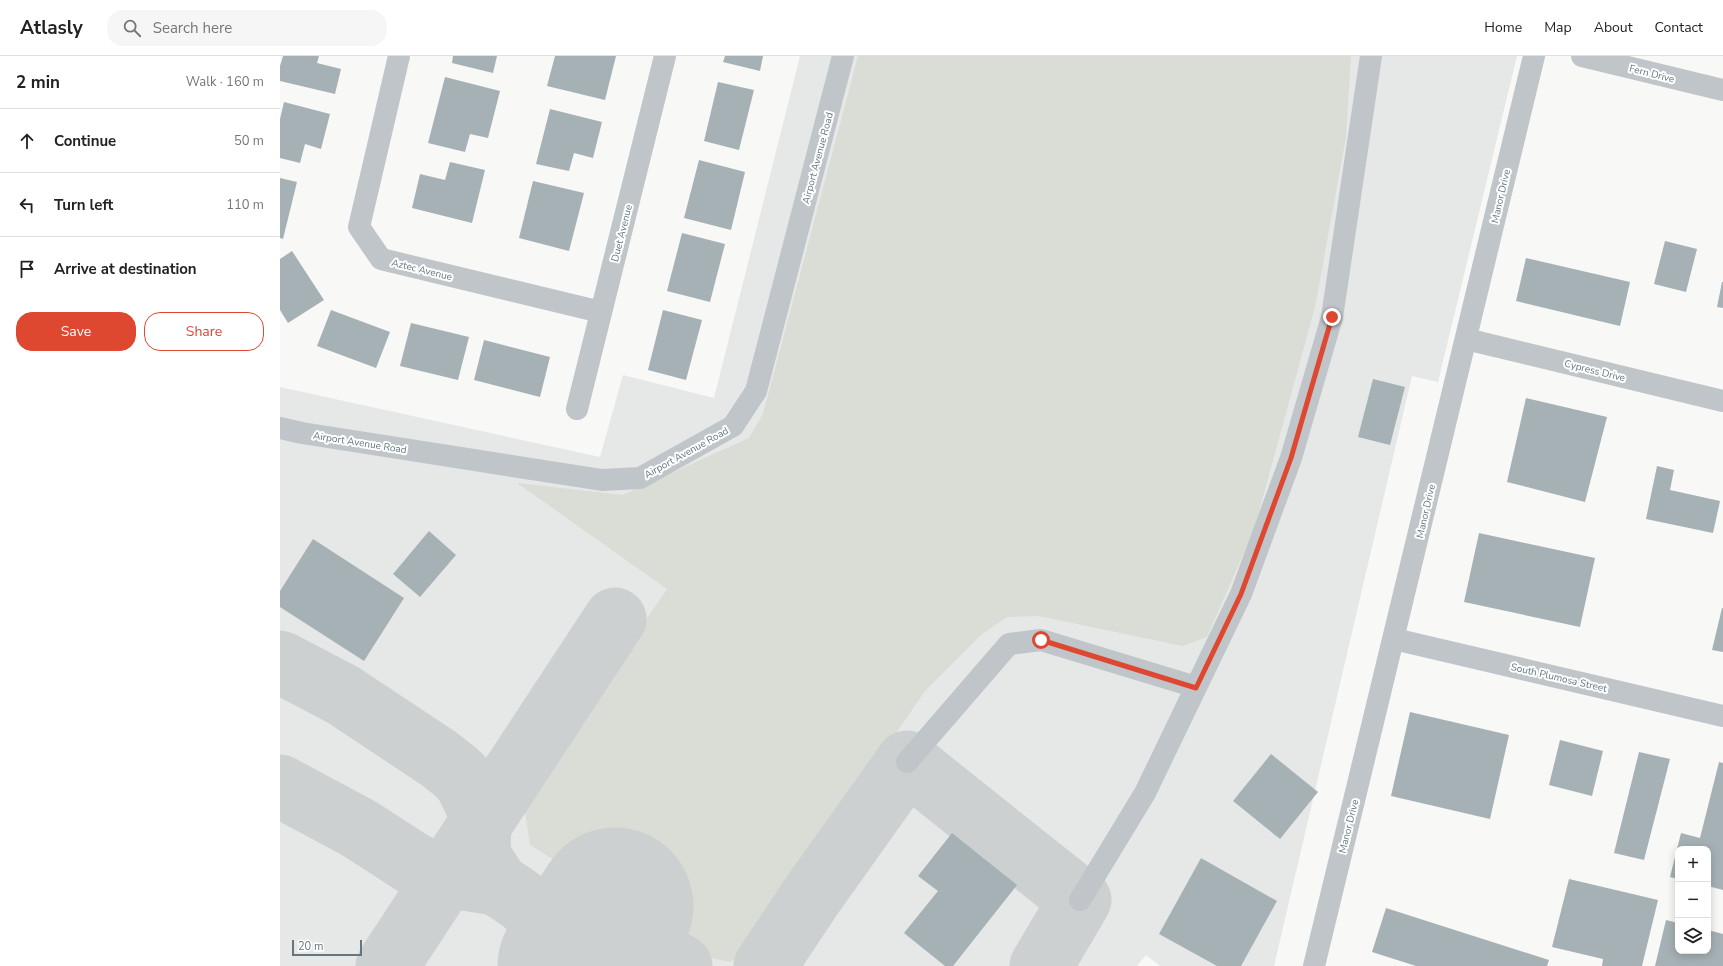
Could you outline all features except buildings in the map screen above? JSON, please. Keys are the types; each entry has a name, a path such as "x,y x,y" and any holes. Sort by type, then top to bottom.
{"street":[{"name":"Aztec Avenue","path":"399,56 359,227 381,259 601,312"},
{"name":"Duet Avenue","path":"577,409 665,56"},
{"name":"Airport Avenue Road","path":"280,428 310,435 602,480 640,478 733,426 756,391 843,56"},
{"path":"1080,900 1145,793 1241,594 1291,458 1332,317 1371,56"},
{"name":"Manor Drive","path":"1314,966 1534,56"},
{"name":"Fern Drive","path":"1582,56 1723,90"},
{"name":"Cypress Drive","path":"1466,339 1723,401"},
{"name":"South Plumosa Street","path":"1394,639 1723,716"},
{"path":"907,762 1009,644 1041,640 1196,688"}],"shaded area":[{"path":"800,56 1517,56 1438,382 1412,376 1274,966 1160,966 1146,955 1137,966 280,966 280,387 600,457 623,375 714,398"},
{"path":"858,56 1351,56 1346,137 1315,307 1254,530 1207,637 1183,646 1038,616 1007,617 982,634 925,691 744,955 730,962 711,958 530,845 523,798 667,589 517,483 623,495 749,438 763,414"}],"taxiway":[{"path":"387,966 615,619"},
{"path":"280,662 343,695 438,758 465,781 479,810 479,846 481,859 499,886"},
{"path":"765,966 811,897 907,762 1080,900 1041,966"},
{"path":"280,786 360,829 414,864 446,876 488,883"},
{"path":"463,865 511,893 537,914 556,945 563,966"},
{"path":"583,966 596,953 627,948 651,951 681,966"}],"runway":[{"path":"576,966 615,906"}],"route":[{"path":"1041,640 1196,688 1241,594 1291,458 1332,317"}]}
